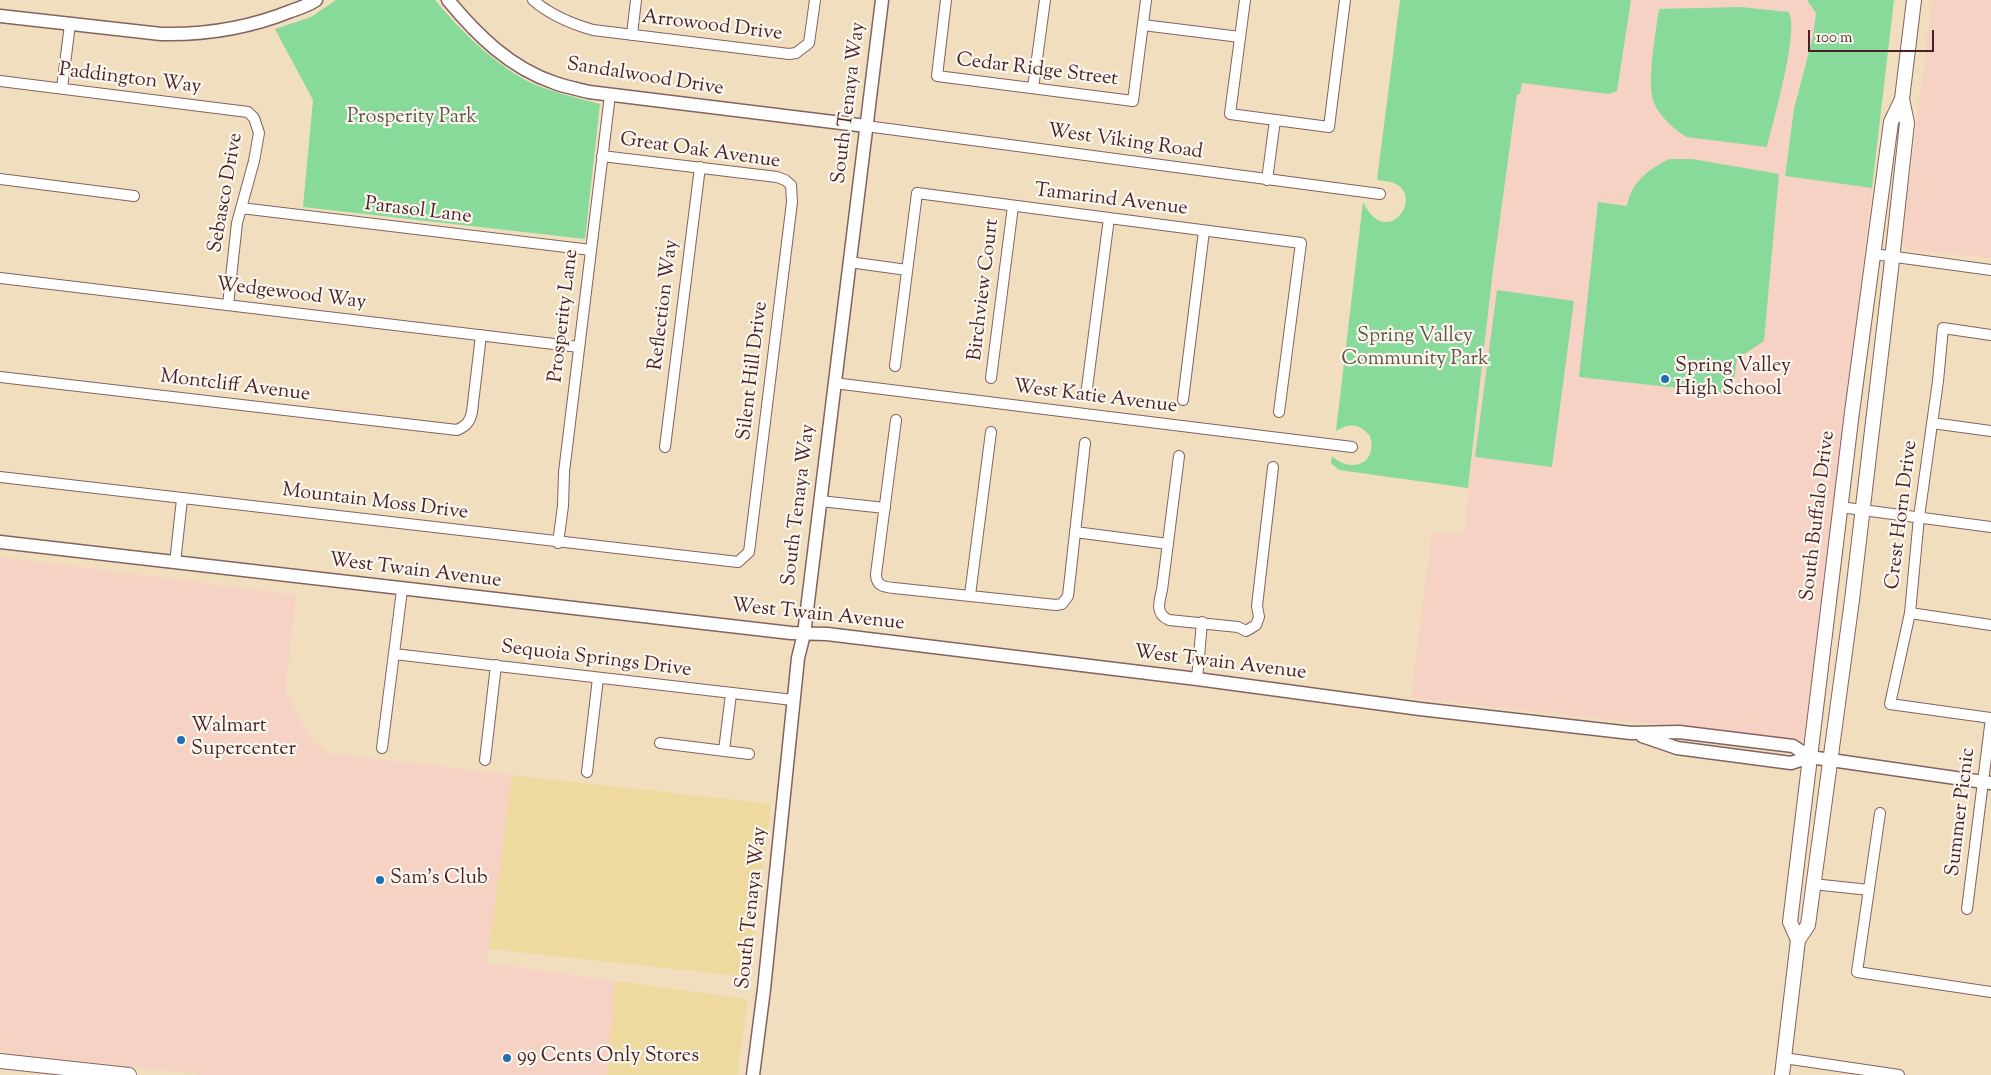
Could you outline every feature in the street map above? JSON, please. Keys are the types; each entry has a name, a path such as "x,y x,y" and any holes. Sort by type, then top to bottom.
{"main road":[{"name":"South Buffalo Drive","path":"1798,940 1790,922 1840,507 1891,122 1902,99 1914,0"},
{"name":"South Buffalo Drive","path":"1782,1075 1798,940 1808,925 1862,509 1907,123 1902,99"},
{"path":"0,1061 129,1075"}],"street":[{"path":"0,16 182,35 245,27 274,18 316,0"},
{"name":"Sandalwood Drive","path":"448,0 469,26 496,51 524,69 554,83 610,95 866,126"},
{"name":"Arrowood Drive","path":"533,0 542,8 578,26 593,30 789,54 804,49 809,43 815,0"},
{"path":"632,35 636,0"},
{"name":"South Tenaya Way","path":"753,1075 764,989 798,658 804,634 882,0"},
{"name":"Cedar Ridge Street","path":"946,0 937,76 1133,102 1143,25"},
{"path":"1034,88 1045,0"},
{"path":"1146,0 1143,25 1240,37"},
{"path":"1245,0 1230,114 1329,127 1345,0"},
{"path":"62,88 70,24"},
{"name":"Paddington Way","path":"0,81 248,112 254,118"},
{"name":"Prosperity Lane","path":"558,542 563,506 564,472 610,95"},
{"name":"Sebasco Drive","path":"228,305 237,224 254,161 259,133 254,118"},
{"path":"1267,180 1275,120"},
{"name":"West Viking Road","path":"866,126 1380,194"},
{"name":"Great Oak Avenue","path":"602,156 776,177 785,180 791,185"},
{"name":"Reflection Way","path":"665,447 700,167"},
{"path":"0,179 134,196"},
{"name":"Silent Hill Drive","path":"744,558 749,552 751,542 792,202 791,185"},
{"name":"Tamarind Avenue","path":"907,270 917,193 1301,243 1279,412"},
{"name":"Birchview Court","path":"991,378 1013,206"},
{"name":"Parasol Lane","path":"241,208 591,250"},
{"path":"1087,388 1109,218"},
{"path":"1183,400 1204,231"},
{"path":"1874,254 1991,270"},
{"path":"849,262 907,270 895,366"},
{"name":"Wedgewood Way","path":"0,278 579,347"},
{"name":"Crest Horn Drive","path":"1991,334 1943,328 1938,381 1919,517 1910,613 1890,704 1991,718"},
{"name":"Montcliff Avenue","path":"0,377 458,430 465,427 470,421 481,335"},
{"name":"West Katie Avenue","path":"834,383 1352,447"},
{"path":"896,420 876,580 883,587 970,595 1056,606 1062,604 1068,596 1085,443"},
{"path":"1932,423 1991,431"},
{"path":"970,595 991,432"},
{"path":"1179,456 1162,590 1158,605 1164,618 1175,621 1202,622 1238,627 1246,631 1256,625 1259,617 1257,606 1272,467"},
{"name":"Mountain Moss Drive","path":"0,477 730,563 738,562 744,558"},
{"path":"175,563 182,498"},
{"path":"820,501 885,508"},
{"path":"1840,507 1991,527"},
{"path":"1075,532 1168,544"},
{"name":"West Twain Avenue","path":"0,542 402,590 804,634 827,634 1196,679 1420,709 1631,733 1677,748 1791,763 1810,757 1987,782"},
{"path":"382,748 402,590"},
{"path":"1910,613 1991,625"},
{"path":"1196,679 1202,622"},
{"name":"Sequoia Springs Drive","path":"394,654 793,700"},
{"path":"485,760 496,665"},
{"path":"587,772 598,678"},
{"path":"724,750 731,694"},
{"name":"Summer Picnic","path":"1967,910 1987,782 1991,718"},
{"path":"660,744 749,754"},
{"path":"1880,814 1857,972 1991,992"},
{"path":"1813,884 1869,890"},
{"path":"1784,1058 1851,1072 1899,1075"}],"shaded area":[{"name":"Spring Valley High School","path":"1583,0 1807,0 1816,13 1813,36 1803,73 1785,176 1872,188 1806,741 1411,698 1432,532 1464,534 1493,270 1517,94 1520,94 1522,83"},
{"path":"1932,0 1991,0 1991,258 1909,250 1902,242"},
{"path":"0,557 296,595 285,690 310,738 327,753 512,775 487,963 615,981 607,1075 205,1075 0,1052"}],"green space":[{"name":"Prosperity Park","path":"336,0 435,0 474,42 496,61 520,77 549,90 600,104 585,239 303,207 313,100 275,29 311,17"},
{"name":"Spring Valley Community Park","path":"1400,0 1631,0 1617,91 1609,94 1522,83 1520,94 1517,94 1493,270 1468,488 1339,470 1331,463 1332,456 1339,461 1354,465 1367,459 1370,453 1370,436 1362,429 1350,426 1336,431 1363,202 1372,216 1382,222 1391,221 1399,217 1404,209 1406,200 1404,191 1396,184 1377,180"},
{"path":"1807,0 1894,0 1872,188 1785,176 1794,109 1813,36 1816,13"},
{"path":"1741,7 1788,12 1791,21 1788,55 1767,147 1686,137 1664,118 1654,103 1652,94 1652,57 1659,9"},
{"path":"1669,159 1692,159 1779,174 1764,341 1737,359 1732,394 1579,377 1598,202 1627,206 1632,190 1642,177"},
{"path":"1497,290 1574,301 1552,467 1475,457"}],"sand":[{"path":"512,775 771,804 749,977 489,949"},
{"path":"615,981 748,999 737,1075 607,1075"}],"place":[{"name":"Spring Valley High School","path":"1665,379"},
{"name":"Walmart Supercenter","path":"181,740"},
{"name":"Sam's Club","path":"380,880"},
{"name":"99 Cents Only Stores","path":"507,1058"}]}
